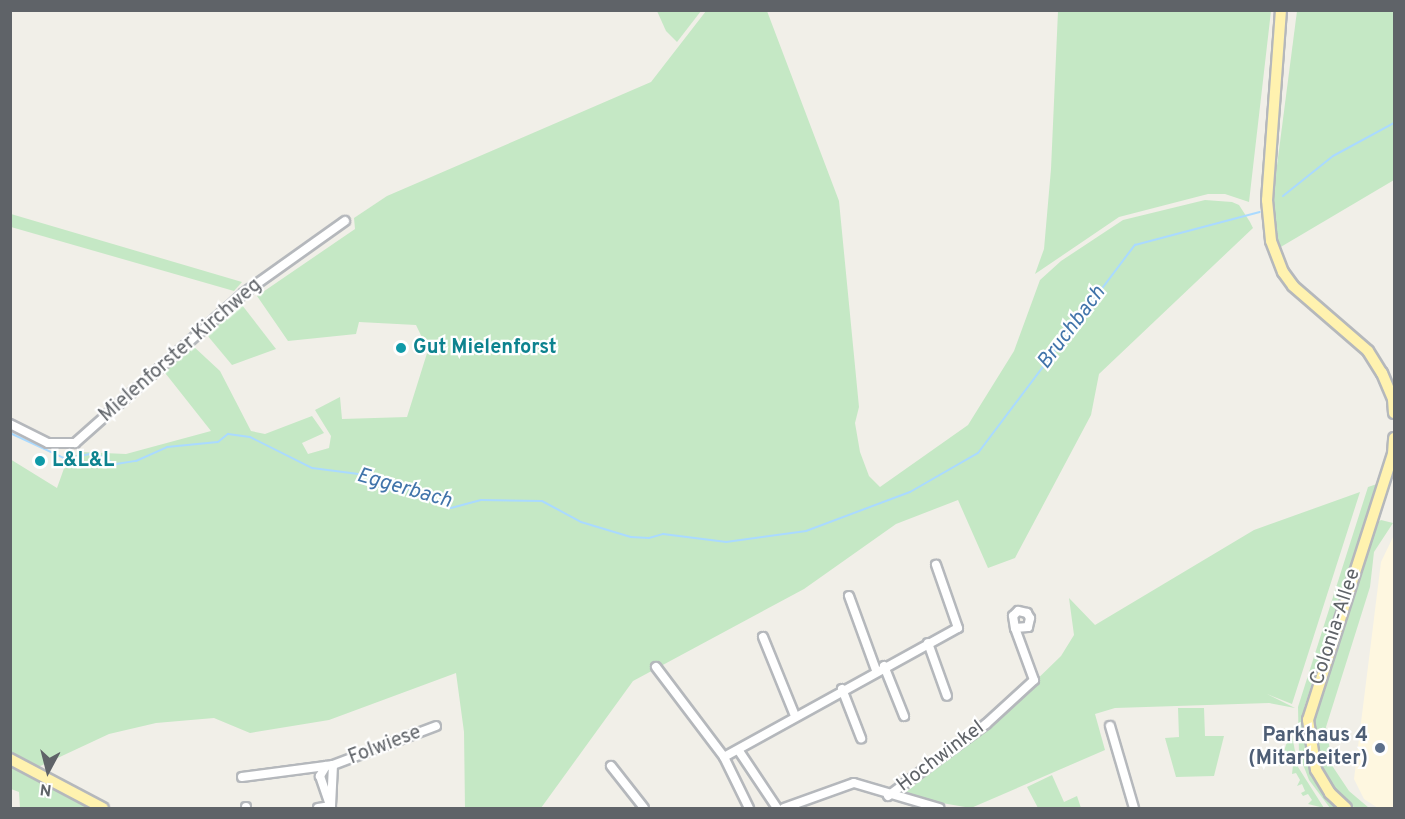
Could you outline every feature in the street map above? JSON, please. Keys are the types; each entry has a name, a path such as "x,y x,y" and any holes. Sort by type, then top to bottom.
{"main road":[{"path":"1281,10 1267,200 1275,255 1293,286 1368,351 1382,373 1395,413"},
{"name":"Colonia-Allee","path":"1346,808 1330,793 1316,770 1308,720 1393,454 1395,438"},
{"path":"10,759 103,808"}],"street":[{"name":"Mielenforster Kirchweg","path":"10,424 48,443 75,442 244,293 345,221"},
{"path":"724,757 739,751 880,668 958,628 936,565"},
{"path":"849,596 903,716"},
{"name":"Hochwinkel","path":"784,808 854,783 888,796 986,724 1034,680 1015,627"},
{"path":"763,637 795,716"},
{"path":"928,644 948,696"},
{"path":"656,667 724,757 749,808"},
{"path":"842,689 861,738"},
{"name":"Folwiese","path":"242,777 330,766 436,726"},
{"path":"1110,726 1134,808"},
{"path":"739,751 777,808"},
{"name":"Folwiese","path":"330,766 331,808"},
{"name":"Folwiese","path":"330,766 320,776 331,808"},
{"path":"611,766 644,808"},
{"path":"888,796 939,808"},
{"path":"318,808 331,808"}],"shaded area":[{"path":"1394,535 1394,808 1378,808 1364,799 1354,779 1381,562"}],"green space":[{"path":"657,10 701,11 677,42 666,31"},
{"path":"706,11 767,11 839,201 859,407 855,423 860,452 869,476 880,487 968,425 1014,351 1040,280 1061,261 1123,220 1205,200 1232,202 1239,205 1250,222 1253,228 1099,374 1091,415 1015,558 988,568 958,500 896,524 804,589 633,681 541,808 465,808 464,732 456,673 329,720 250,733 214,718 156,723 109,734 34,769 11,754 10,459 57,488 67,460 82,452 126,454 211,431 162,369 192,345 220,371 251,431 265,434 312,416 324,433 302,443 308,454 329,448 331,436 315,410 340,397 342,419 407,417 428,350 416,325 359,322 356,334 288,341 257,296 355,229 354,218 387,196 651,82"},
{"path":"1058,11 1271,11 1249,202 1225,194 1208,194 1119,217 1035,274 1044,249 1051,169"},
{"path":"1297,11 1394,11 1394,180 1279,248 1272,204"},
{"path":"10,214 242,282 234,291 11,227"},
{"path":"242,305 276,349 232,365 207,335"},
{"path":"1377,484 1304,708 1306,756 1315,779 1339,808 1330,808 1309,780 1299,754 1298,707 1368,487"},
{"path":"1360,492 1292,704 1267,694 1295,708 1269,703 1115,708 1095,714 1105,750 971,808 901,796 992,723 1061,656 1074,635 1069,598 1095,625 1254,530"},
{"path":"1381,520 1393,523 1374,552 1370,587 1326,727 1333,767 1349,791 1369,808 1355,808 1337,794 1318,763 1312,715 1374,525"},
{"path":"1178,708 1204,708 1205,736 1224,736 1214,776 1176,777 1165,738 1179,737"},
{"path":"1291,730 1298,767 1324,808 1308,804 1312,800 1308,794 1303,796 1301,793 1305,791 1302,784 1297,786 1300,780 1296,773 1292,774 1293,765 1279,766"},
{"path":"10,765 93,808 20,808 19,792 11,789"},
{"path":"1052,775 1064,802 1077,796 1081,808 1038,808 1027,787"}],"waterway":[{"name":"Bruchbach","path":"1283,196 1333,156 1394,123"},
{"name":"Eggerbach","path":"10,433 66,459 94,453 116,464 136,461 167,447 218,442 228,434 250,437 312,468 359,474 405,487 423,498 439,500 451,508 481,500 542,501 581,522 631,537 649,538 663,534 726,542 806,531 910,492 978,453 1135,245 1260,212"}],"place":[{"name":"Gut Mielenforst","path":"401,348"},
{"name":"L&L&L","path":"40,461"},
{"name":"Parkhaus 4 (Mitarbeiter)","path":"1380,748"}]}
